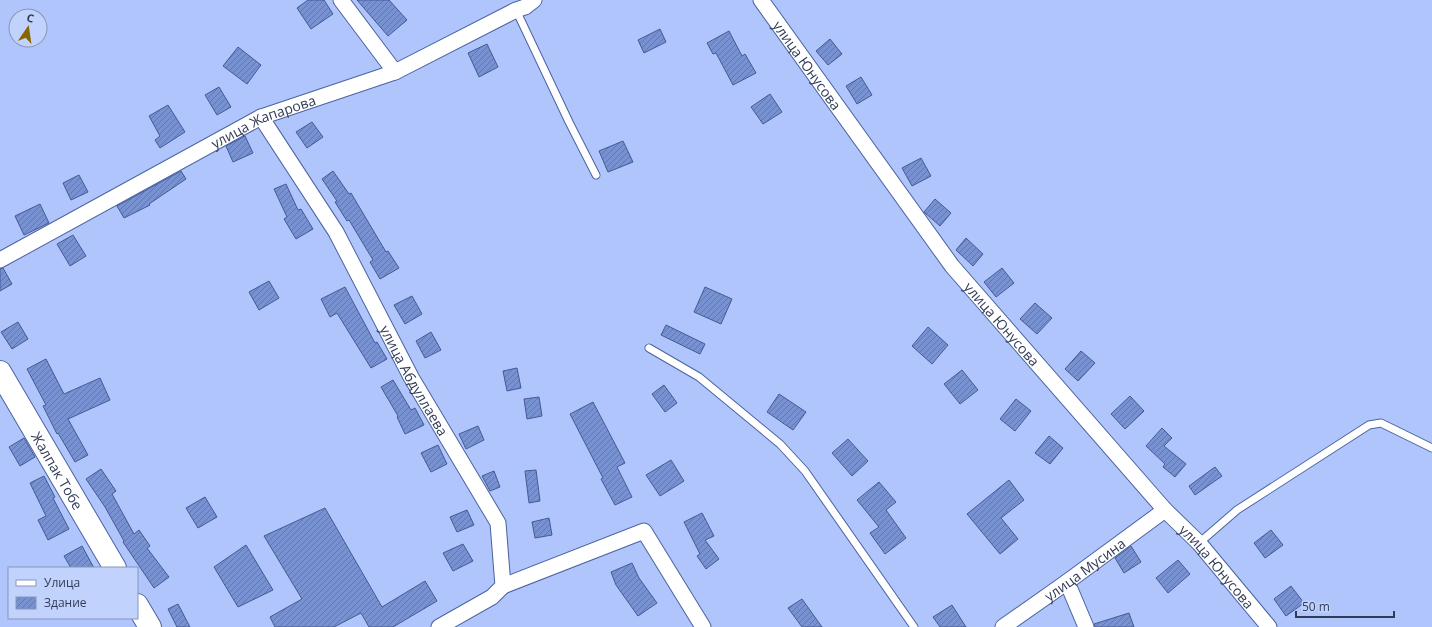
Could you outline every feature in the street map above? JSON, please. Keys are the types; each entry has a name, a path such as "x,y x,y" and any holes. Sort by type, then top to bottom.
{"main road":[{"name":"Жалпак Тобе","path":"0,372 114,567"},
{"path":"138,607 150,627"}],"street":[{"path":"341,0 395,72"},
{"name":"улица Юнусова","path":"761,0 952,266 1165,510 1199,543 1269,627"},
{"name":"улица Жапарова","path":"0,260 261,117 395,72 525,4"},
{"name":"улица Абдуллаева","path":"261,117 336,232 411,377 498,523 503,586"},
{"name":"улица Мусина","path":"1003,627 1165,510"},
{"path":"439,627 492,597 503,586 644,531 703,627"},
{"path":"1067,582 1086,627"}],"lane":[{"path":"525,4 569,122 596,175"},
{"path":"649,348 699,377 780,444 806,471 914,627"},
{"path":"1199,543 1237,510 1369,425 1381,423 1432,448"}],"building":[{"path":"308,0 324,0 333,14 311,29 297,8"},
{"path":"357,0 389,0 407,20 388,36"},
{"path":"660,29 666,42 644,53 638,40"},
{"path":"729,31 742,56 745,54 756,73 733,85 716,53 713,54 707,43"},
{"path":"830,39 842,54 828,65 816,51"},
{"path":"487,44 498,67 479,77 468,53"},
{"path":"238,47 261,65 247,84 223,66"},
{"path":"861,77 872,95 857,104 846,86"},
{"path":"219,87 231,107 217,115 205,95"},
{"path":"770,94 782,112 763,124 751,107"},
{"path":"168,105 185,132 160,148 155,140 160,136 149,116"},
{"path":"312,122 323,137 307,148 296,132"},
{"path":"245,136 253,153 233,162 226,146"},
{"path":"623,141 633,162 608,172 599,151"},
{"path":"921,158 931,176 912,186 902,168"},
{"path":"181,171 186,179 149,204 150,205 124,218 117,206"},
{"path":"333,171 349,194 351,193 386,252 388,251 399,268 380,279 370,262 373,260 349,220 347,221 335,202 337,201 322,179"},
{"path":"79,175 88,192 71,200 63,183"},
{"path":"286,184 298,210 301,209 313,229 296,239 284,219 287,217 274,189"},
{"path":"935,199 951,213 940,226 924,212"},
{"path":"40,204 49,223 24,235 15,216"},
{"path":"73,235 86,256 70,266 57,244"},
{"path":"966,238 983,254 973,266 956,250"},
{"path":"3,268 12,284 0,291 0,269"},
{"path":"1002,268 1014,283 996,297 984,282"},
{"path":"269,281 279,298 259,310 249,292"},
{"path":"345,287 375,343 377,342 387,359 371,368 337,313 330,317 321,299"},
{"path":"705,287 732,299 721,324 694,312"},
{"path":"412,296 422,314 405,324 394,305"},
{"path":"1035,303 1052,318 1037,334 1020,319"},
{"path":"18,322 28,339 12,349 1,332"},
{"path":"666,325 705,344 700,354 661,335"},
{"path":"928,327 948,345 932,364 912,346"},
{"path":"431,332 441,350 425,358 416,341"},
{"path":"1081,351 1095,363 1078,381 1065,369"},
{"path":"46,359 64,394 100,378 110,400 68,419 88,455 75,462 58,433 57,434 43,406 46,405 27,369"},
{"path":"517,368 521,388 507,391 503,371"},
{"path":"962,370 978,390 960,404 944,384"},
{"path":"393,380 411,410 415,408 424,425 405,434 397,417 398,416 381,387"},
{"path":"664,385 677,403 665,412 652,394"},
{"path":"779,394 806,412 793,430 767,412"},
{"path":"1130,396 1144,411 1125,429 1111,414"},
{"path":"539,397 542,416 527,419 524,399"},
{"path":"1016,399 1031,411 1015,431 1000,419"},
{"path":"593,402 625,463 617,467 632,497 615,505 601,479 603,478 570,414"},
{"path":"478,426 484,440 466,449 459,434"},
{"path":"1162,428 1172,438 1164,446 1186,464 1175,477 1163,467 1165,464 1146,446"},
{"path":"1049,436 1063,448 1050,464 1035,453"},
{"path":"24,438 35,457 20,466 9,447"},
{"path":"848,439 868,461 852,476 832,453"},
{"path":"438,445 447,464 431,472 421,453"},
{"path":"671,460 684,481 660,496 646,475"},
{"path":"1215,467 1222,476 1195,495 1189,486"},
{"path":"101,469 116,491 112,494 134,534 139,530 150,546 147,548 169,577 154,588 123,542 124,541 105,507 86,479"},
{"path":"536,470 540,501 529,503 525,471"},
{"path":"494,471 500,487 490,491 482,476"},
{"path":"44,476 55,497 53,498 69,529 48,540 38,520 46,516 30,483"},
{"path":"1009,480 1024,500 1001,518 1018,539 1000,554 967,514"},
{"path":"879,482 896,502 886,510 906,538 885,554 870,533 879,527 857,500"},
{"path":"205,497 217,517 198,528 186,508"},
{"path":"325,508 382,607 425,581 437,601 393,627 369,627 361,613 334,627 275,627 270,617 302,599 264,536"},
{"path":"467,510 474,525 457,532 450,517"},
{"path":"702,513 714,536 705,540 719,559 706,569 697,556 700,554 684,522"},
{"path":"549,518 552,535 535,538 532,522"},
{"path":"1271,530 1283,545 1265,558 1254,543"},
{"path":"463,544 473,561 453,571 443,553"},
{"path":"246,545 273,590 238,607 214,567"},
{"path":"82,546 93,567 70,567 64,556"},
{"path":"1131,546 1141,562 1124,573 1115,558"},
{"path":"1178,560 1190,574 1168,593 1156,578"},
{"path":"632,563 639,578 657,603 638,616 616,585 611,572"},
{"path":"1291,586 1304,603 1286,616 1274,599"},
{"path":"802,599 822,627 802,627 788,608"},
{"path":"178,604 190,627 177,627 168,609"},
{"path":"952,605 966,627 940,627 933,617"},
{"path":"1129,613 1134,627 1095,627 1094,624"}]}
